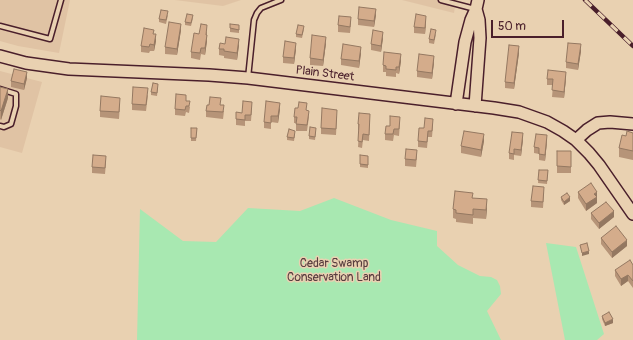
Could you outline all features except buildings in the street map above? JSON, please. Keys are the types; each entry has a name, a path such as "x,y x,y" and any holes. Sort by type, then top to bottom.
{"main road":[{"path":"456,104 466,37 477,5"},
{"path":"475,106 480,38 477,5"},
{"name":"Plain Street","path":"0,56 39,65 70,69 248,78 514,111 531,115 555,126 576,140 594,159 633,214"},
{"path":"576,140 587,130 598,124 610,122 633,124"}],"lane":[{"path":"0,26 50,39 61,0"},
{"path":"248,78 254,20 260,8 281,0"},
{"path":"441,0 477,5"},
{"path":"0,89 16,94 16,106 11,124 4,127 0,126"}],"shaded area":[{"path":"0,0 70,0 59,53 18,46 0,41"},
{"path":"175,0 241,0 223,6"},
{"path":"402,0 456,0 454,13"},
{"path":"0,71 42,82 22,153 0,147"}],"green space":[{"name":"Cedar Swamp Conservation Land","path":"334,198 391,220 437,231 437,246 458,265 480,276 491,277 497,280 500,286 501,294 487,311 501,340 137,340 140,209 183,241 216,242 248,208 300,211"},
{"path":"546,243 576,247 604,334 597,340 565,340"}],"railway":[{"path":"585,0 633,46"}]}
